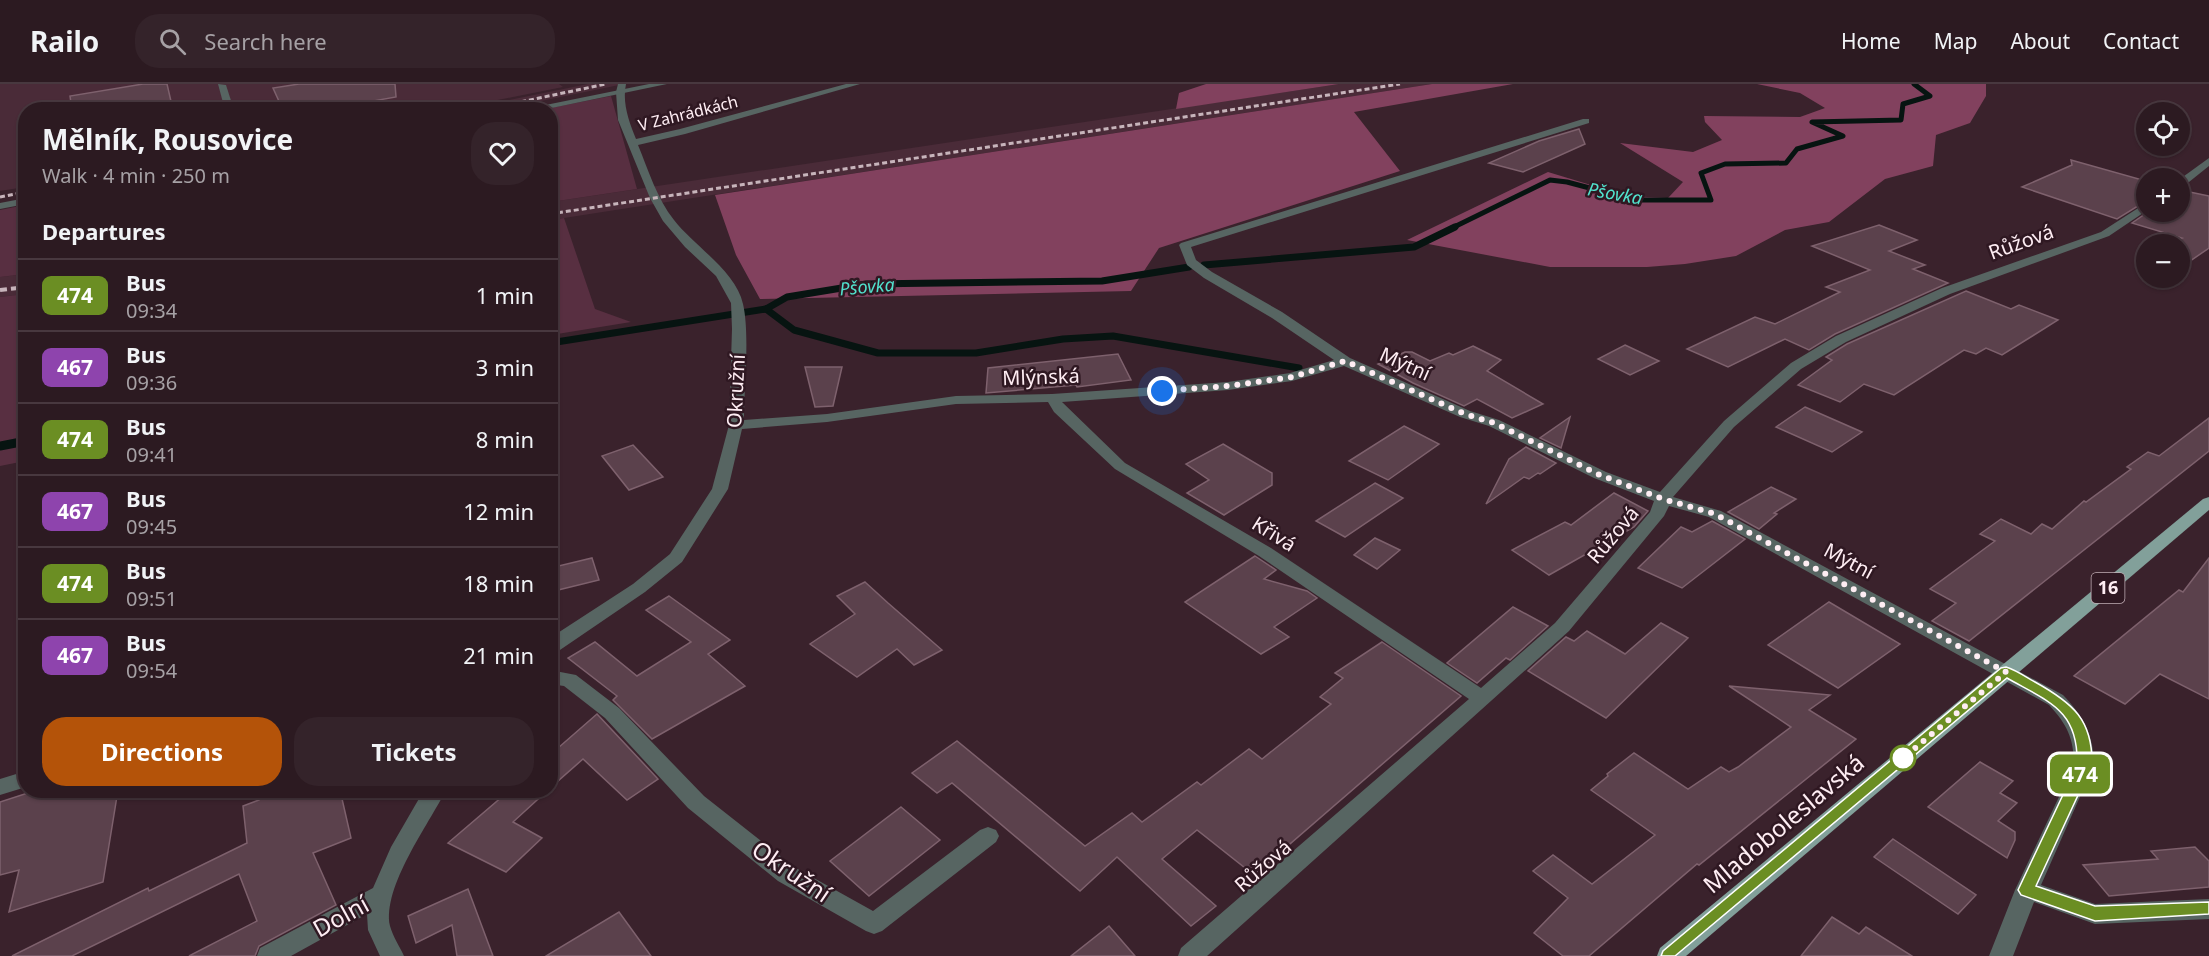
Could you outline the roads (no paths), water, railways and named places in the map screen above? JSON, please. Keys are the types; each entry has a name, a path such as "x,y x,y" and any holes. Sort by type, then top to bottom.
{"main road":[{"name":"Mladoboleslavská","path":"1669,956 2209,502"}],"street":[{"path":"558,102 621,88 663,84"},
{"name":"V Zahrádkách","path":"632,143 682,132 856,84"},
{"path":"222,85 227,102"},
{"name":"Okružní","path":"558,642 639,588 676,558 720,489 736,425 739,329 736,303 721,274 689,245 667,219 655,198 623,120 621,88"},
{"name":"Mýtní","path":"1586,121 1185,245 1191,262 1208,275 1277,315 1345,361 1465,414 1494,423 1600,475 1663,499 1715,514 2056,700 2077,722 2085,743 2084,765 2027,890 2001,956"},
{"path":"2190,179 2204,172 2209,160"},
{"path":"0,206 18,203"},
{"name":"Růžová","path":"1190,956 1289,872 1562,627 1658,513 1663,499 1729,424 1796,366 1841,339 1947,291 2105,234 2136,213"},
{"name":"Mlýnská","path":"736,425 827,418 956,400 1052,398 1228,386 1292,377 1345,361"},
{"name":"Křivá","path":"1052,398 1059,409 1120,466 1265,552 1482,698"},
{"name":"Okružní","path":"558,678 569,680 612,713 696,802 786,874 874,924 988,836"},
{"path":"0,787 18,781"},
{"path":"392,956 377,924 381,895 407,837 431,798"},
{"path":"2027,890 2095,914 2209,909"},
{"name":"Dolní","path":"269,956 381,895"}],"waterway":[{"name":"Pšovka","path":"1452,228 1550,180 1567,182 1635,200 1711,200 1701,173 1725,164 1786,163 1797,149 1843,136 1812,122 1901,120 1903,104 1930,96 1914,84"},
{"name":"Pšovka","path":"1204,265 1414,247 1455,227"},
{"name":"Pšovka","path":"766,309 787,297 866,284 1102,281 1189,267"},
{"name":"Pšovka","path":"558,342 766,309"},
{"path":"766,309 794,330 878,353 976,353 1063,339 1113,336 1299,368"},
{"name":"Pšovka","path":"0,446 18,443"}],"railway":[{"path":"520,102 606,84"},
{"path":"558,213 1400,84"},
{"path":"0,197 18,194"},
{"path":"0,290 18,288"}]}
